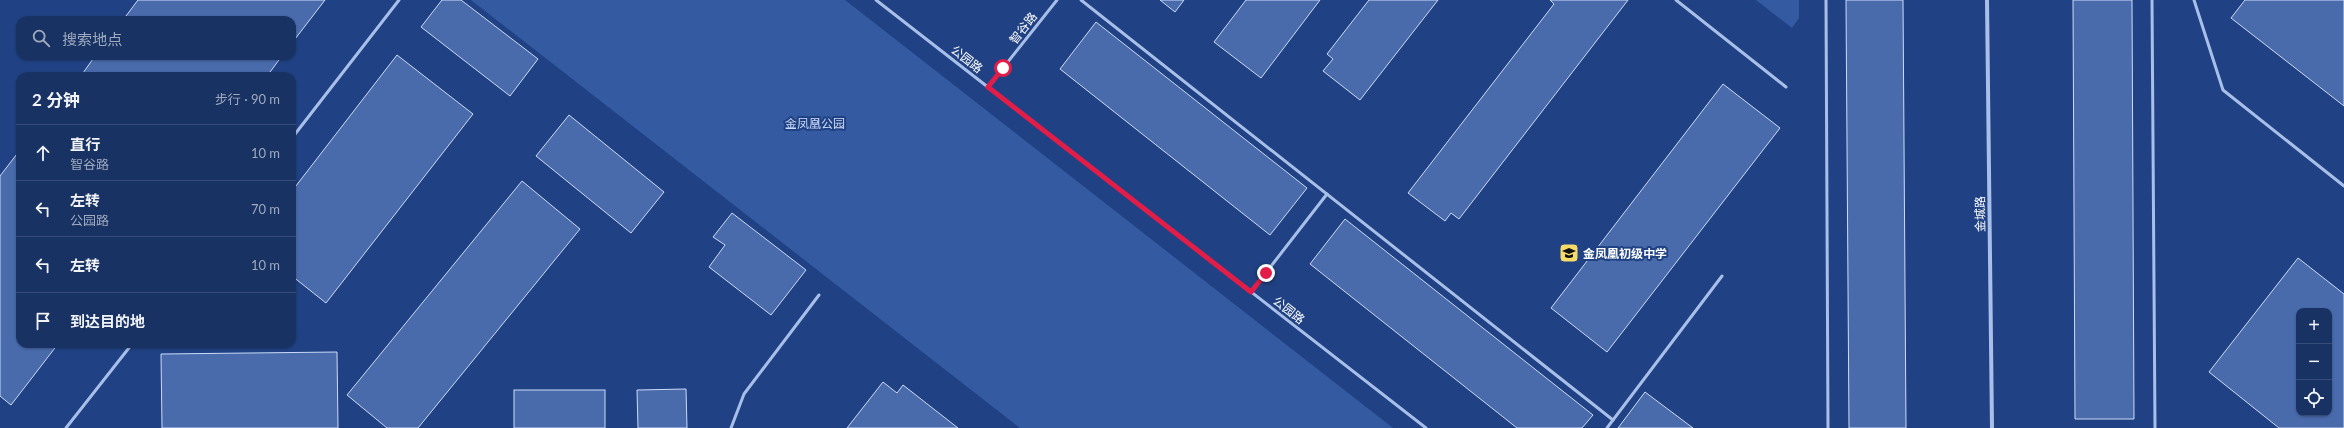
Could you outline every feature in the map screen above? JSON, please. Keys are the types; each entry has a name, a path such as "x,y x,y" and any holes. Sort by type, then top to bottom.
{"street":[{"name":"金城路","path":"1987,0 1992,428"}],"lane":[{"path":"296,133 399,0"},
{"name":"公园路","path":"876,0 1426,428"},
{"name":"智谷路","path":"988,87 1057,0"},
{"path":"1081,0 1613,420"},
{"path":"1676,0 1786,87"},
{"path":"1826,0 1828,428"},
{"path":"2152,0 2155,428"},
{"path":"2194,0 2223,90 2344,186"},
{"path":"1251,292 1327,194"},
{"path":"1607,428 1722,276"},
{"path":"731,428 744,394 819,295"},
{"path":"66,428 129,348"}],"green space":[{"name":"金凤凰公园","path":"471,0 845,0 1393,428 1020,428"},
{"path":"1756,0 1799,0 1799,18 1792,28"}],"building":[{"path":"138,0 325,0 296,38 296,16 126,16"},
{"path":"442,0 461,0 538,59 510,96 421,27"},
{"path":"1160,0 1184,0 1175,12"},
{"path":"1246,0 1320,0 1261,78 1214,42"},
{"path":"1369,0 1438,0 1360,100 1323,71 1333,59 1327,54"},
{"path":"1550,0 1628,0 1459,219 1451,213 1445,221 1408,193 1554,4"},
{"path":"1846,0 1903,0 1906,428 1849,428"},
{"path":"2073,0 2132,0 2134,419 2075,419"},
{"path":"2245,0 2344,0 2344,106 2231,18"},
{"path":"1096,22 1307,188 1270,235 1060,69"},
{"path":"397,55 473,114 326,303 296,279 296,186"},
{"path":"92,60 279,60 270,72 84,72"},
{"path":"1723,84 1780,128 1607,352 1551,308"},
{"path":"569,115 664,192 631,233 536,156"},
{"path":"16,155 16,348 55,348 11,405 0,396 0,176"},
{"path":"522,181 580,229 418,428 387,428 347,395"},
{"path":"732,213 806,270 771,315 709,267 725,245 713,237"},
{"path":"1345,219 1593,415 1582,428 1517,428 1310,264"},
{"path":"2298,258 2344,294 2344,428 2279,428 2209,372"},
{"path":"337,352 338,428 162,428 161,354"},
{"path":"883,382 897,393 903,385 958,428 847,428"},
{"path":"686,389 687,428 638,428 637,390"},
{"path":"514,390 605,390 605,428 514,428"},
{"path":"1645,392 1693,428 1618,428"}],"place":[{"name":"金凤凰初级中学","path":"1569,253"}],"route":[{"path":"1003,68 988,87 1251,292 1266,273"}]}
